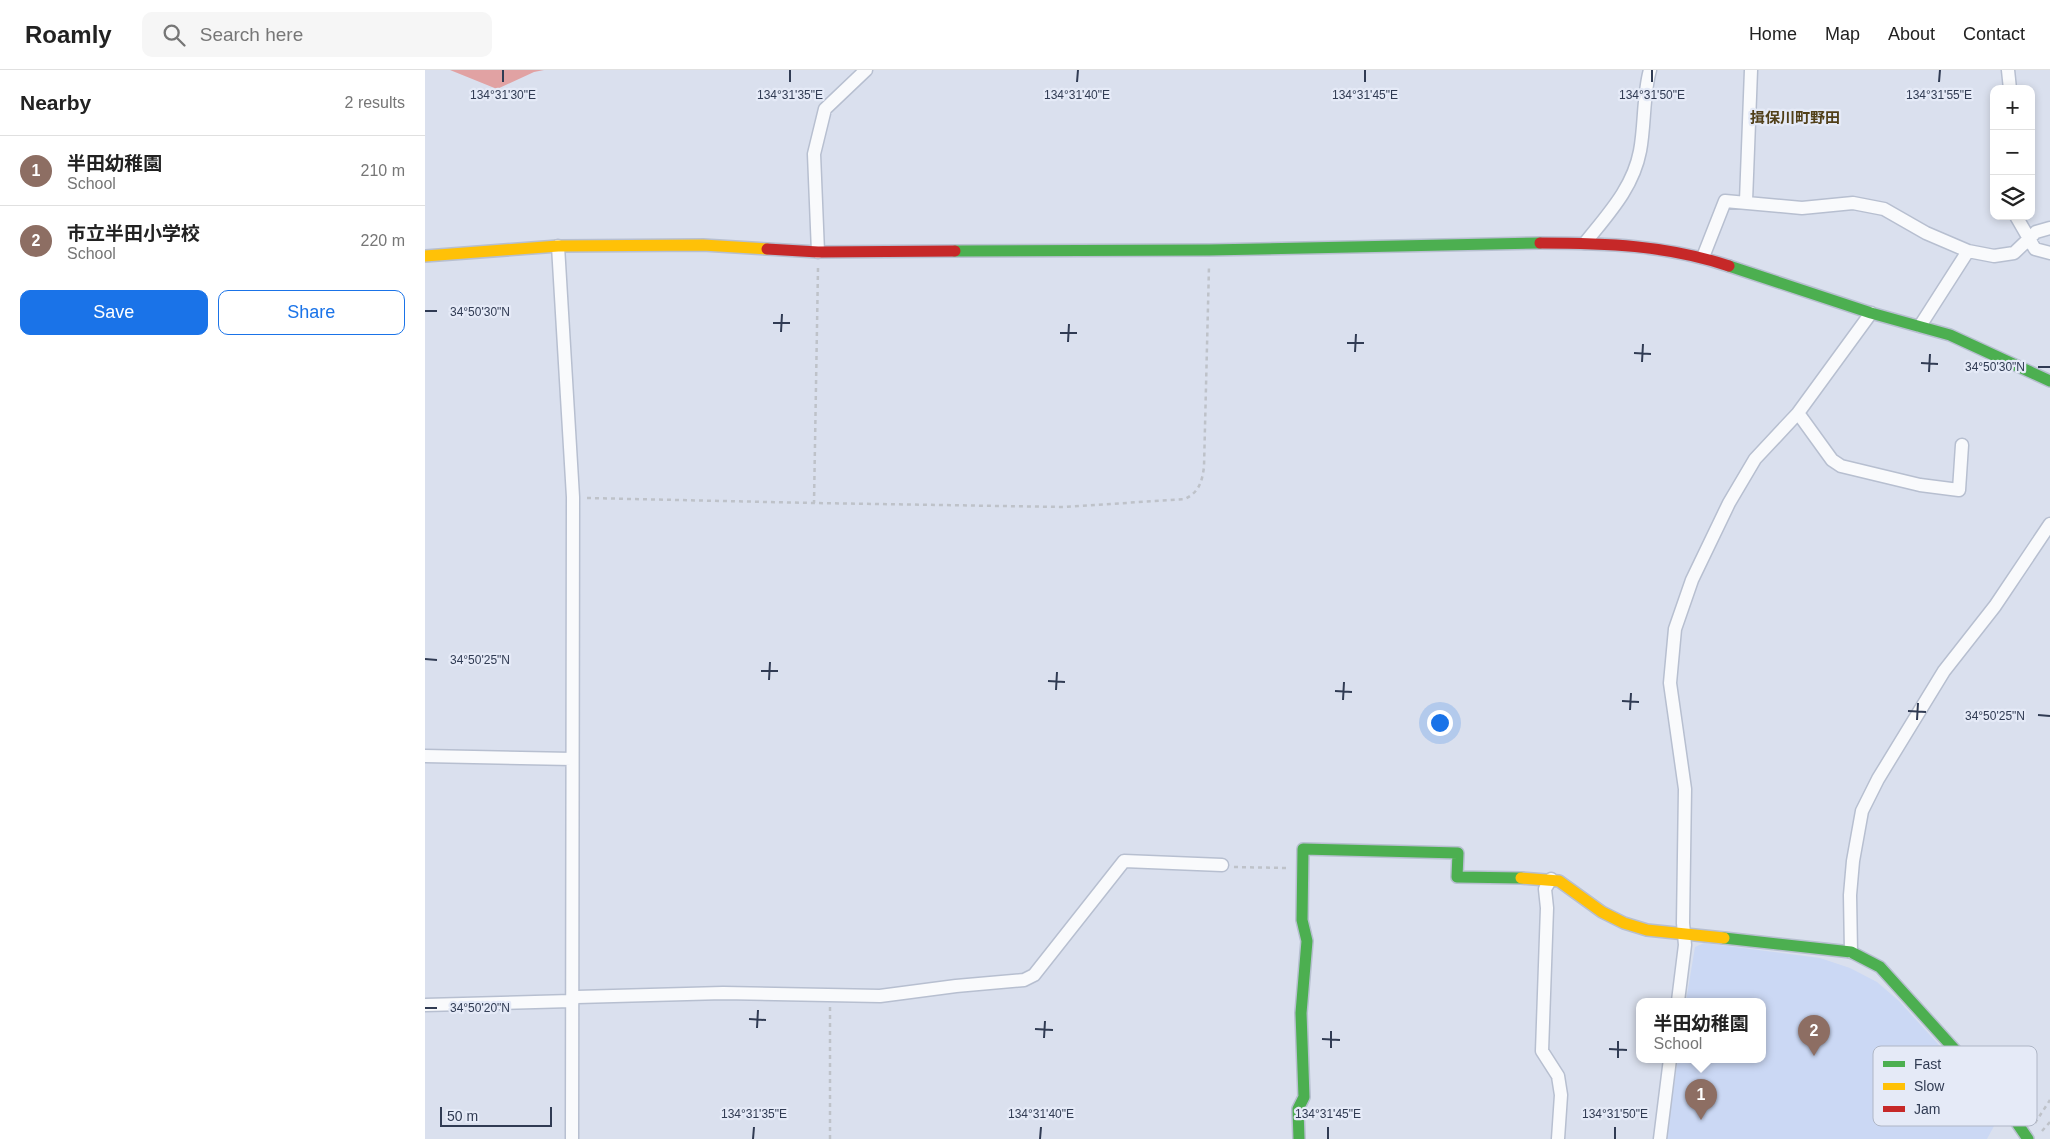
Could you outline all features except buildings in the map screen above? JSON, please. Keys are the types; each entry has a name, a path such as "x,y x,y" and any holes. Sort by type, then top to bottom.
{"street":[{"path":"818,252 814,154 825,109 865,70"},
{"path":"1585,243 1623,194 1632,178 1640,152 1649,70"},
{"path":"1746,201 1751,70"},
{"path":"2007,70 2010,85"},
{"path":"1703,257 1725,201 1746,201 1802,208 1853,203 1884,209 1926,233 1968,251 1994,256 2014,253 2036,232 2050,228"},
{"path":"2018,220 2035,249 2050,253"},
{"path":"425,256 558,246 703,245 818,252 1209,250 1461,243 1631,245 1703,257 1871,313 1950,335 2050,381"},
{"path":"558,246 573,497 572,1139"},
{"path":"1920,326 1968,251"},
{"path":"1677,998 1684,934 1685,789 1670,683 1675,629 1685,597 1729,503 1755,459 1798,413 1871,313"},
{"path":"1798,413 1832,460 1841,466 1920,485 1959,490 1962,445"},
{"path":"1851,952 1850,895 1853,860 1862,811 1878,779 1944,672 1995,606 2050,524"},
{"path":"425,756 572,759"},
{"path":"1299,1139 1298,1109 1303,1098 1301,1013 1307,940 1301,920 1303,849 1458,853 1457,876 1551,879 1559,881 1602,912 1624,923 1647,930 1851,952 1880,967 1895,981 1953,1046"},
{"path":"425,1005 571,1001 577,997 699,994 829,996 905,994 956,986 1024,980 1034,976 1124,861 1222,865"},
{"path":"1551,879 1545,889 1547,908 1542,1051 1558,1076 1561,1095 1558,1139"},
{"path":"1660,1139 1670,1063"}],"path":[{"path":"573,497 1065,507 1185,500 1194,494 1202,482 1204,467 1209,250"},
{"path":"814,503 818,252"},
{"path":"1222,865 1226,867 1303,869"},
{"path":"829,996 830,1139"},
{"path":"2037,1120 2050,1100"}],"shaded area":[{"path":"450,70 544,70 534,72 497,89"},
{"path":"1704,943 1820,958 1850,968 1877,982 1899,1001 1940,1046 1873,1046 1873,1126 1994,1126 1987,1139 1666,1139 1677,1063 1766,1063 1766,998 1686,998 1695,947"}],"traffic: fast":[{"path":"955,251 1209,250 1540,243"},
{"path":"1729,266 1871,313 1950,335 2050,381"},
{"path":"1299,1139 1298,1109 1304,1097 1301,1013 1307,941 1302,920 1303,849 1458,853 1457,877 1521,878"},
{"path":"1724,938 1851,952 1880,967 1952,1046"},
{"path":"2019,1126 2028,1139"}],"traffic: slow":[{"path":"425,256 558,246 703,245 767,249"},
{"path":"1521,878 1559,881 1602,912 1624,923 1647,930 1724,938"}],"traffic: jam":[{"path":"1540,243 1612,245 1659,249 1729,266"},
{"path":"767,249 818,252 955,251"}],"place":[{"name":"市立半田小学校","path":"1814,1056"},
{"name":"半田幼稚園","path":"1701,1120"}],"district":[{"name":"揖保川町野田","path":"1795,117"}]}
